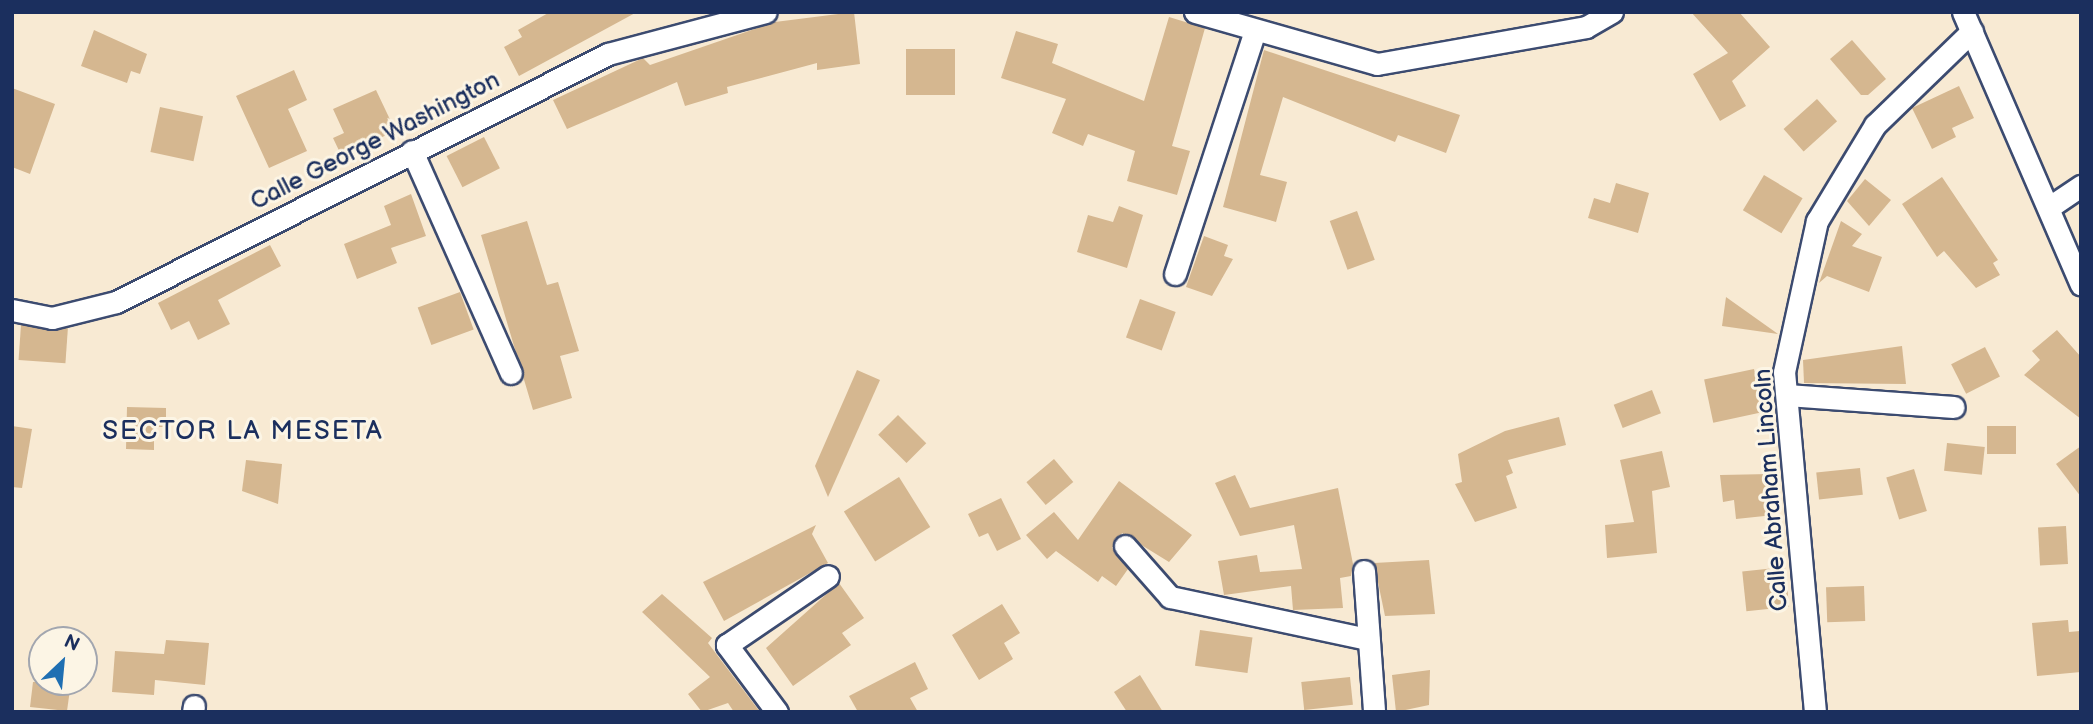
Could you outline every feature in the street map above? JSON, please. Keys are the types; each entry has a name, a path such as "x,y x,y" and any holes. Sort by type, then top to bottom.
{"street":[{"name":"Calle George Washington","path":"12,310 52,318 116,302 412,150 608,54 766,12"},
{"path":"1195,12 1377,64 1586,27 1612,12"},
{"path":"1968,22 2051,206 2081,285"},
{"name":"Calle Abraham Lincoln","path":"1815,712 1784,372 1817,221 1875,125 1968,22"},
{"path":"1175,274 1255,31"},
{"path":"412,150 511,373"},
{"path":"2051,206 2081,186"},
{"path":"1787,395 1954,407"},
{"path":"1125,547 1170,597 1368,639"},
{"path":"1364,571 1374,712"},
{"path":"777,712 727,645 828,576"}],"building":[{"path":"550,12 637,12 519,76 504,47 522,37 518,30"},
{"path":"854,12 860,64 817,70 817,63 727,87 728,93 685,106 677,82 567,129 553,100 643,58 650,65 775,22"},
{"path":"1691,12 1739,12 1770,47 1732,81 1746,106 1720,121 1693,74 1728,53"},
{"path":"1169,17 1205,28 1172,146 1190,151 1177,195 1127,181 1135,151 1088,134 1083,146 1052,133 1066,99 1001,78 1016,31 1058,44 1052,63 1144,101"},
{"path":"94,30 147,54 140,74 131,71 127,83 81,66"},
{"path":"1852,40 1886,79 1868,95 1861,95 1830,59"},
{"path":"906,49 955,49 955,95 906,95"},
{"path":"1264,50 1460,115 1446,153 1398,135 1395,142 1283,97 1260,175 1287,182 1276,222 1223,207"},
{"path":"294,70 307,100 288,109 307,151 269,168 236,96"},
{"path":"1959,86 1974,118 1952,128 1956,137 1932,149 1912,108"},
{"path":"12,88 55,104 30,174 12,167"},
{"path":"376,90 395,130 343,159 333,138 344,133 333,109"},
{"path":"1817,99 1837,121 1804,151 1784,129"},
{"path":"160,107 203,116 193,161 150,152"},
{"path":"484,137 500,168 462,187 447,156"},
{"path":"1764,175 1803,198 1781,233 1743,210"},
{"path":"1942,177 1998,260 1993,263 2000,275 1976,288 1944,251 1937,257 1902,204"},
{"path":"1865,179 1891,200 1869,226 1847,201"},
{"path":"1616,183 1649,193 1638,233 1588,218 1594,198 1610,203"},
{"path":"411,194 426,236 391,248 397,263 357,279 344,244 391,225 384,206"},
{"path":"1119,206 1143,215 1127,268 1077,252 1088,215 1113,222"},
{"path":"1357,211 1375,260 1348,270 1330,221"},
{"path":"527,221 547,285 558,282 579,351 560,356 572,398 533,410 481,235"},
{"path":"1841,221 1862,234 1852,246 1882,257 1869,292 1827,276 1819,283"},
{"path":"1204,236 1228,245 1224,256 1233,259 1212,296 1186,287"},
{"path":"270,245 281,266 218,300 230,324 198,340 189,321 171,330 158,303"},
{"path":"460,292 474,330 431,345 418,307"},
{"path":"1726,297 1778,334 1722,326"},
{"path":"1140,299 1176,312 1162,351 1126,338"},
{"path":"21,325 68,328 65,363 19,360"},
{"path":"2057,330 2081,357 2081,419 2024,375 2040,360 2032,351"},
{"path":"1902,346 1906,384 1804,383 1803,360"},
{"path":"1985,347 2000,376 1966,394 1951,364"},
{"path":"1754,369 1763,412 1713,423 1704,380"},
{"path":"857,370 880,380 828,497 815,466"},
{"path":"1652,390 1661,413 1623,428 1614,405"},
{"path":"127,407 166,408 166,427 154,427 154,450 126,449"},
{"path":"898,415 926,443 906,463 878,435"},
{"path":"1559,417 1566,445 1508,460 1513,473 1506,476 1517,508 1475,522 1455,484 1462,482 1458,454 1505,431"},
{"path":"12,426 32,429 22,488 12,487"},
{"path":"1987,426 2016,426 2016,454 1987,454"},
{"path":"1947,443 1985,447 1982,475 1944,471"},
{"path":"2081,446 2081,497 2056,464"},
{"path":"1662,451 1670,487 1652,491 1657,553 1607,558 1605,525 1634,522 1620,460"},
{"path":"1054,459 1073,482 1046,505 1026,482"},
{"path":"246,460 282,464 278,504 242,491"},
{"path":"1860,468 1863,495 1819,499 1816,473"},
{"path":"1914,469 1927,511 1899,520 1886,477"},
{"path":"1770,474 1774,515 1736,519 1734,500 1723,502 1720,475"},
{"path":"1235,475 1250,508 1338,488 1353,564 1351,576 1340,578 1343,608 1293,610 1291,586 1224,595 1218,561 1257,555 1260,572 1302,569 1294,525 1240,536 1215,483"},
{"path":"899,477 930,527 875,561 844,511"},
{"path":"1119,481 1192,535 1169,562 1122,533 1112,548 1128,569 1116,586 1102,576 1098,582 1056,551 1047,559 1026,535 1054,512 1078,540"},
{"path":"1001,498 1021,539 997,551 988,533 979,537 968,514"},
{"path":"816,525 812,534 828,563 724,621 703,582"},
{"path":"2066,526 2068,564 2040,565 2038,527"},
{"path":"1429,560 1435,614 1385,616 1374,563"},
{"path":"1785,567 1789,607 1746,611 1742,571"},
{"path":"839,583 864,618 842,633 851,645 793,686 766,648"},
{"path":"1864,586 1865,621 1827,622 1826,587"},
{"path":"662,594 712,638 708,643 760,712 734,712 728,703 702,712 688,694 710,677 642,612"},
{"path":"1002,604 1020,633 1004,643 1013,659 979,680 952,635"},
{"path":"2068,620 2069,632 2080,631 2081,672 2037,676 2032,623"},
{"path":"1200,630 1252,637 1247,673 1195,666"},
{"path":"166,640 209,643 205,685 155,680 154,695 112,692 115,651 164,654"},
{"path":"915,662 928,689 910,698 918,712 858,712 849,696"},
{"path":"1430,670 1429,705 1396,712 1392,675"},
{"path":"1140,675 1163,712 1127,712 1114,692"},
{"path":"1350,677 1353,705 1304,710 1301,682"},
{"path":"31,696 69,696 67,711 30,707"}],"district":[{"name":"SECTOR LA MESETA","path":"243,432"}]}
